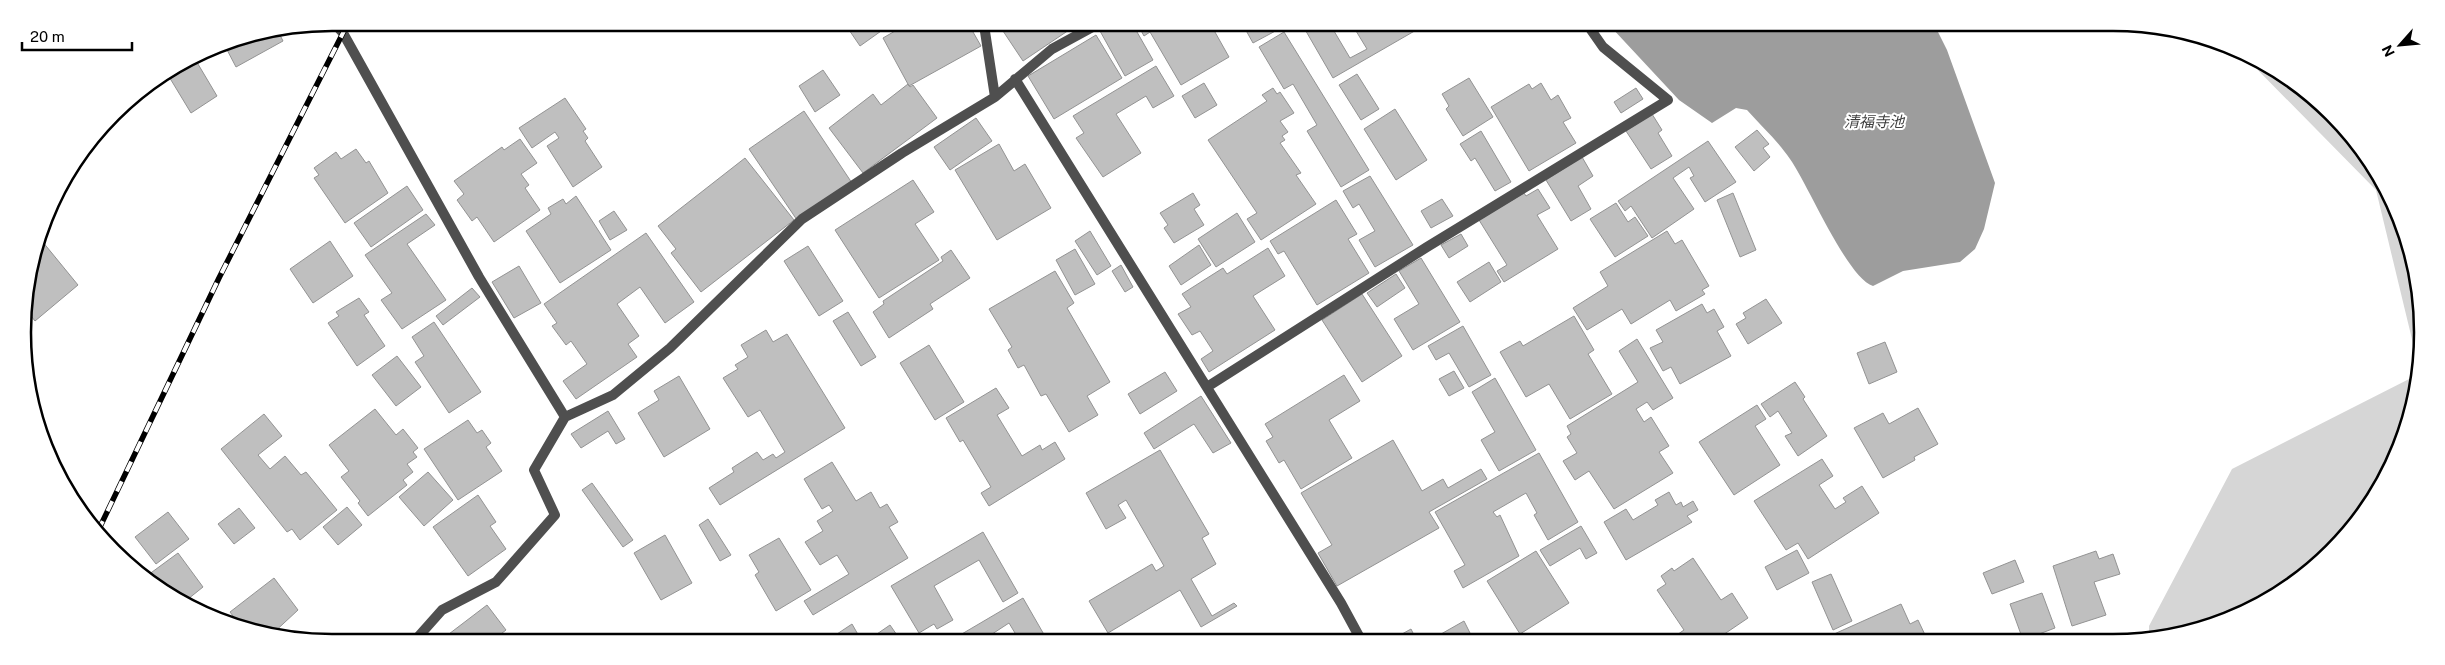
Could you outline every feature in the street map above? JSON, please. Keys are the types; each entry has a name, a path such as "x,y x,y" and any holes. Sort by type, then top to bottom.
{"street":[{"path":"341,31 479,277 565,416"},
{"path":"985,31 995,97"},
{"path":"421,634 442,610 496,582 555,515 534,470 565,416 613,395 670,348 802,219 902,153 995,97 1052,49 1085,31"},
{"path":"1207,388 1427,247 1668,100 1603,47 1592,31"},
{"path":"1015,79 1341,603 1358,634"}],"shaded area":[{"path":"2255,68 2280,82 2326,119 2363,165 2383,199 2398,236 2408,274 2413,313 2413,345 2376,190"},
{"path":"2410,379 2398,429 2383,466 2363,500 2326,546 2280,583 2246,603 2209,618 2171,628 2149,631 2149,626 2232,469"}],"water":[{"name":"清福寺池","path":"1615,31 1938,31 1947,50 1995,183 1984,229 1975,249 1960,262 1903,271 1873,286 1863,279 1840,249 1798,171 1785,152 1747,110 1736,108 1712,123 1679,100"}],"building":[{"path":"850,31 881,31 860,46"},
{"path":"895,31 972,31 981,46 909,86 883,38"},
{"path":"1003,31 1068,31 1023,61"},
{"path":"1100,31 1136,31 1153,60 1125,76"},
{"path":"1141,31 1214,31 1229,57 1181,85 1150,32 1144,36"},
{"path":"1246,31 1275,31 1253,43"},
{"path":"1306,31 1334,31 1350,58 1367,49 1356,31 1415,31 1333,78"},
{"path":"1284,32 1369,170 1341,187 1307,131 1317,125 1293,84 1284,89 1259,47"},
{"path":"1096,35 1122,78 1054,119 1028,76"},
{"path":"280,36 283,41 236,67 227,50"},
{"path":"197,63 217,96 191,113 170,79"},
{"path":"1156,66 1174,96 1153,108 1146,96 1116,114 1141,153 1103,177 1076,138 1084,133 1073,116"},
{"path":"823,70 840,95 815,112 799,86"},
{"path":"1357,74 1379,109 1361,120 1339,85"},
{"path":"1469,78 1493,117 1463,136 1446,109 1449,106 1442,94"},
{"path":"1204,83 1217,105 1195,118 1182,96"},
{"path":"1541,83 1551,100 1558,95 1571,118 1563,122 1576,143 1529,171 1491,107 1529,84 1532,89"},
{"path":"908,84 910,87 913,85 937,118 863,173 829,128 873,94 881,105"},
{"path":"1273,88 1277,94 1280,92 1294,113 1280,121 1288,132 1282,136 1285,140 1280,143 1301,173 1296,175 1316,204 1261,240 1247,219 1257,213 1208,140 1267,101 1262,95"},
{"path":"1636,88 1643,99 1621,113 1614,102"},
{"path":"565,98 586,129 583,131 588,138 585,141 602,167 573,187 547,146 559,138 555,132 532,148 519,128"},
{"path":"1395,109 1427,160 1396,180 1364,129"},
{"path":"804,111 852,183 797,220 749,149"},
{"path":"1652,114 1662,130 1658,133 1672,156 1651,169 1626,131"},
{"path":"976,118 992,141 950,170 934,147"},
{"path":"1757,130 1769,144 1763,148 1770,157 1754,171 1735,147"},
{"path":"1481,131 1511,182 1495,191 1475,158 1471,161 1460,144"},
{"path":"520,139 537,163 521,174 529,185 525,188 540,210 494,242 477,217 472,221 457,200 464,194 454,181 502,147 504,150"},
{"path":"1708,141 1736,182 1705,202 1690,178 1694,176 1689,167 1673,178 1694,209 1652,238 1631,206 1625,211 1618,201"},
{"path":"999,144 1014,171 1025,164 1051,208 997,240 955,170"},
{"path":"356,149 366,163 369,161 388,193 345,223 314,178 319,175 314,168 336,152 341,159"},
{"path":"1582,157 1593,176 1578,186 1591,209 1571,221 1546,180"},
{"path":"745,158 794,220 701,292 671,253 676,249 658,226"},
{"path":"1370,176 1413,245 1375,267 1359,240 1375,231 1359,204 1353,208 1343,191"},
{"path":"913,180 934,212 915,224 939,260 879,298 835,230"},
{"path":"407,186 423,210 371,247 354,223"},
{"path":"1538,189 1550,208 1537,215 1558,249 1504,282 1497,271 1507,265 1479,220 1524,193 1526,196"},
{"path":"1193,193 1200,205 1194,209 1204,225 1174,243 1164,228 1168,225 1160,213"},
{"path":"1733,193 1756,250 1740,257 1717,200"},
{"path":"576,196 611,250 560,283 526,231 551,214 548,208 563,199 566,204"},
{"path":"1442,199 1453,216 1431,228 1421,211"},
{"path":"1336,200 1357,234 1348,239 1369,273 1317,305 1284,251 1278,254 1270,241"},
{"path":"1616,203 1628,222 1635,217 1648,236 1615,257 1590,219"},
{"path":"614,211 627,230 610,240 599,221"},
{"path":"1237,213 1255,242 1216,267 1198,239"},
{"path":"426,214 435,225 407,244 446,300 402,329 381,300 392,293 365,255"},
{"path":"1090,231 1111,266 1097,275 1075,241"},
{"path":"1667,231 1675,244 1682,240 1709,286 1702,290 1705,294 1676,311 1670,300 1631,324 1622,309 1587,330 1573,308 1608,286 1600,272"},
{"path":"646,233 694,302 665,323 640,287 617,304 639,336 628,344 637,357 576,399 563,381 587,364 571,341 566,345 552,326 557,323 544,304"},
{"path":"1461,234 1468,246 1449,258 1441,245"},
{"path":"330,241 353,276 313,303 290,269"},
{"path":"45,244 78,285 35,321 32,317 34,293"},
{"path":"1199,245 1211,265 1181,285 1169,266"},
{"path":"808,246 843,301 819,316 784,261"},
{"path":"1268,248 1285,276 1253,296 1275,330 1209,372 1201,359 1213,351 1200,331 1192,335 1178,314 1191,307 1182,294 1223,268 1227,274"},
{"path":"1075,249 1095,284 1075,295 1056,260"},
{"path":"951,250 970,278 930,304 933,309 889,338 873,312 884,304 883,301 943,261 941,257"},
{"path":"1421,258 1460,322 1413,350 1394,319 1419,304 1399,271"},
{"path":"1489,262 1501,282 1470,302 1457,282"},
{"path":"1121,265 1133,287 1125,292 1112,271"},
{"path":"519,266 541,303 514,318 492,282"},
{"path":"1055,271 1074,303 1067,308 1110,382 1087,396 1098,415 1069,432 1046,394 1041,396 1024,365 1018,368 1008,350 1012,347 989,309"},
{"path":"1396,274 1405,288 1377,307 1367,293"},
{"path":"472,288 480,297 443,325 436,316"},
{"path":"1362,294 1402,356 1362,382 1322,320"},
{"path":"359,298 369,312 364,315 385,346 357,366 328,323 339,316 336,312"},
{"path":"1766,299 1782,323 1748,344 1736,324 1746,318 1743,313"},
{"path":"1702,304 1707,313 1714,309 1724,327 1717,331 1731,356 1680,384 1671,367 1663,371 1650,348 1663,342 1656,330"},
{"path":"848,312 876,357 861,366 833,321"},
{"path":"1574,316 1594,350 1588,354 1612,394 1570,419 1549,384 1526,397 1500,352 1520,341 1523,346"},
{"path":"434,322 481,392 449,413 415,362 424,356 412,337"},
{"path":"1463,326 1491,375 1469,387 1449,353 1436,360 1428,346"},
{"path":"766,330 773,342 787,334 845,428 720,505 709,488 734,472 732,468 757,452 763,460 773,454 776,458 785,452 760,410 748,417 723,378 738,369 735,365 748,357 741,345"},
{"path":"1637,339 1673,398 1653,410 1647,402 1636,409 1644,422 1651,417 1669,446 1659,452 1673,473 1614,509 1589,471 1575,480 1563,461 1577,453 1567,437 1571,434 1567,426 1638,382 1619,351"},
{"path":"1885,342 1897,372 1869,384 1857,353"},
{"path":"929,345 964,402 935,420 900,363"},
{"path":"397,356 421,387 396,406 372,375"},
{"path":"1454,371 1464,388 1449,396 1439,379"},
{"path":"1165,372 1177,391 1140,414 1128,394"},
{"path":"1344,375 1360,401 1329,420 1352,458 1301,489 1284,460 1279,463 1266,441 1273,437 1265,424"},
{"path":"679,376 710,429 664,457 638,413 659,400 654,391"},
{"path":"1495,378 1536,450 1499,471 1481,440 1495,432 1472,392"},
{"path":"1795,382 1805,397 1803,399 1827,436 1798,456 1785,436 1792,433 1778,411 1770,417 1761,404"},
{"path":"996,388 1009,408 997,415 1022,456 1040,445 1042,450 1055,442 1065,459 989,506 981,493 991,487 963,440 960,442 946,418"},
{"path":"1201,396 1231,443 1213,453 1194,424 1154,449 1144,433"},
{"path":"1757,405 1766,419 1755,426 1780,465 1734,495 1699,442"},
{"path":"1918,408 1938,444 1914,457 1915,460 1883,478 1854,428 1883,413 1889,424"},
{"path":"375,409 396,435 403,429 418,448 413,452 417,457 407,464 413,472 403,480 407,485 368,516 358,503 360,501 341,477 349,471 329,445"},
{"path":"608,411 625,439 616,444 608,431 581,448 571,434"},
{"path":"264,414 282,436 258,455 270,469 285,456 301,475 306,472 337,510 300,540 292,529 287,532 221,449"},
{"path":"468,420 477,433 482,430 491,443 486,447 502,471 458,500 424,449"},
{"path":"1393,440 1422,491 1443,479 1448,488 1481,469 1487,479 1429,512 1439,528 1337,586 1318,553 1332,545 1301,493"},
{"path":"1160,450 1209,534 1202,538 1216,564 1191,579 1212,616 1234,603 1237,606 1201,627 1180,590 1108,633 1089,601 1152,564 1156,571 1164,566 1126,500 1118,505 1126,518 1106,529 1086,493"},
{"path":"1539,453 1578,522 1548,540 1534,515 1537,513 1526,493 1493,512 1497,517 1500,515 1519,556 1463,588 1454,571 1465,565 1435,512"},
{"path":"1822,459 1833,476 1819,485 1835,509 1846,502 1843,498 1862,486 1879,513 1808,559 1798,543 1786,550 1754,501"},
{"path":"832,462 856,501 871,492 880,508 887,504 898,522 889,527 908,558 813,615 804,601 849,574 837,555 820,565 805,542 823,531 817,521 833,511 829,505 822,509 804,479"},
{"path":"428,472 453,500 424,526 399,497"},
{"path":"592,483 633,540 623,547 582,490"},
{"path":"1669,492 1676,505 1681,502 1683,507 1693,501 1698,510 1687,516 1692,522 1626,560 1604,522 1626,509 1633,520 1658,505 1655,500"},
{"path":"478,495 496,522 490,526 506,549 468,576 433,527"},
{"path":"347,507 362,525 338,545 323,527"},
{"path":"239,508 255,528 234,544 218,524"},
{"path":"168,512 189,539 156,564 135,537"},
{"path":"708,519 731,555 720,561 699,525"},
{"path":"1581,526 1597,553 1586,559 1580,548 1550,566 1540,550"},
{"path":"983,532 1018,593 1003,602 979,560 934,586 953,620 937,629 934,624 919,633 891,586"},
{"path":"665,535 692,583 661,600 634,553"},
{"path":"779,538 811,590 776,611 755,575 759,572 749,555"},
{"path":"1797,550 1809,573 1777,590 1765,567"},
{"path":"1536,551 1569,603 1520,634 1487,581"},
{"path":"2096,551 2099,559 2113,554 2120,574 2094,582 2106,615 2072,626 2053,566"},
{"path":"178,553 203,587 190,598 151,573"},
{"path":"1693,558 1721,600 1732,593 1748,618 1724,634 1678,634 1684,630 1657,590 1666,584 1661,576 1672,568 1674,571"},
{"path":"2015,560 2024,582 1992,594 1983,573"},
{"path":"1831,574 1852,621 1833,630 1812,582"},
{"path":"274,578 298,610 278,629 236,618 230,612"},
{"path":"2042,593 2055,628 2039,634 2021,634 2010,604"},
{"path":"1023,598 1044,634 1016,634 1009,623 992,634 962,634"},
{"path":"1901,604 1910,624 1918,620 1925,634 1834,634"},
{"path":"487,605 506,630 501,634 449,634"},
{"path":"1464,621 1470,634 1441,634"},
{"path":"852,624 858,634 837,634"},
{"path":"890,625 896,634 877,634"},
{"path":"1411,629 1414,634 1402,634"}],"railway":[{"path":"101,525 219,278 344,31"}]}
